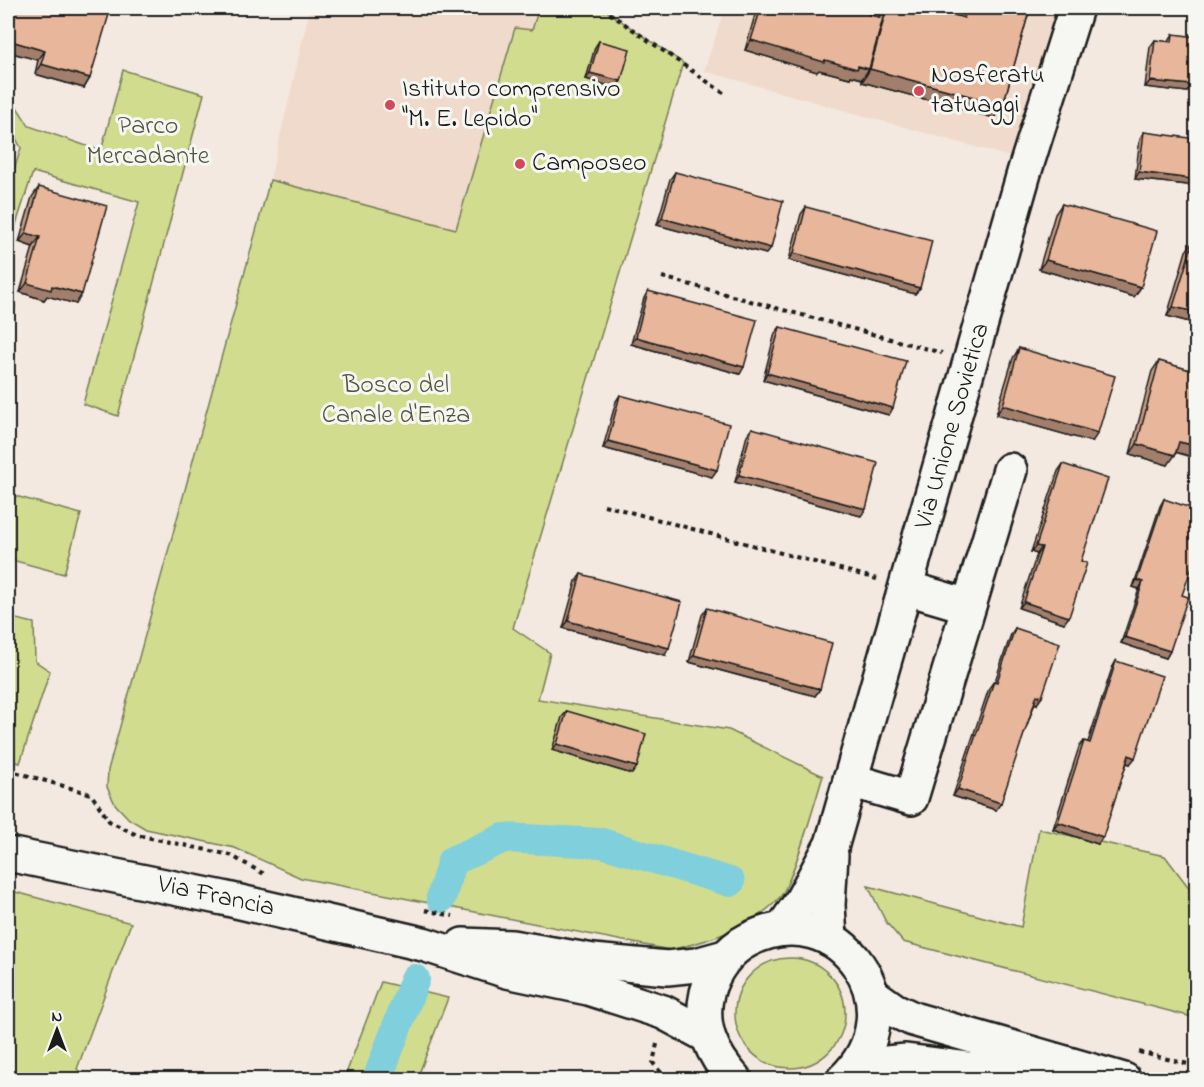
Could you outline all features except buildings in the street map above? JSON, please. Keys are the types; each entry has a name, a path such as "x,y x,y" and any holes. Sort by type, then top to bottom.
{"street":[{"name":"Via Unione Sovietica","path":"830,939 828,905 832,844 1024,173 1076,8"},
{"path":"850,780 911,798 1010,470"},
{"path":"907,588 968,606"},
{"name":"Via Unione Sovietica","path":"782,929 802,900 832,844"},
{"name":"Via Francia","path":"8,854 223,898 423,944 507,971 599,992 663,1012 706,1035"},
{"name":"Via Francia","path":"735,1080 717,1060 706,1035 704,1007 711,980 725,957 741,943 761,933 782,929 807,930 830,939 850,954 865,973 873,995 875,1020 870,1044 850,1073"},
{"name":"Via Francia","path":"423,944 512,947 593,961 667,968 696,965 725,957"},
{"path":"873,995 894,1010 913,1019 1126,1064"},
{"name":"Via Francia","path":"850,1073 906,1060 1055,1080"}],"path":[{"path":"602,8 725,94"},
{"path":"662,277 972,361"},
{"path":"604,505 907,588"},
{"path":"8,770 91,794 109,820 137,835 230,855 270,877"},
{"path":"419,909 465,918"},
{"path":"1126,1064 1197,1066"}],"shaded area":[{"name":"Istituto comprensivo \"M. E. Lepido\"","path":"310,8 539,8 532,30 515,28 457,229 270,180"},
{"path":"725,8 1063,8 1018,159 704,71"}],"green space":[{"name":"Bosco del Canale d'Enza","path":"539,8 602,8 683,63 513,628 550,653 538,699 729,730 823,776 791,876 780,897 757,917 729,932 670,950 301,878 235,848 146,829 129,819 115,804 107,787 108,770 270,180 456,229 515,28 532,30"},
{"name":"Parco Mercadante","path":"123,70 204,94 118,416 83,404 139,202 33,172 8,249 8,189 21,148 8,123 8,93 29,126 101,151"},
{"path":"8,494 81,514 64,574 8,559"},
{"path":"8,617 34,623 35,661 50,671 20,763 8,760"},
{"path":"1039,829 1165,856 1196,897 1196,1018 903,942 886,922 868,886 1021,927"},
{"path":"8,890 131,923 77,1069 90,1079 8,1079"},
{"path":"790,958 811,962 829,974 841,992 845,1013 841,1034 829,1052 811,1064 790,1068 769,1064 751,1052 739,1034 735,1013 739,992 751,974 769,962"},
{"path":"381,982 448,998 417,1079 344,1079"}],"waterway":[{"path":"441,898 452,861 504,838 602,843 730,882"},
{"path":"377,1080 415,979"}],"place":[{"name":"Nosferatu tatuaggi","path":"919,91"},
{"name":"Istituto comprensivo \"M. E. Lepido\"","path":"390,105"},
{"name":"Camposeo","path":"520,164"}]}
